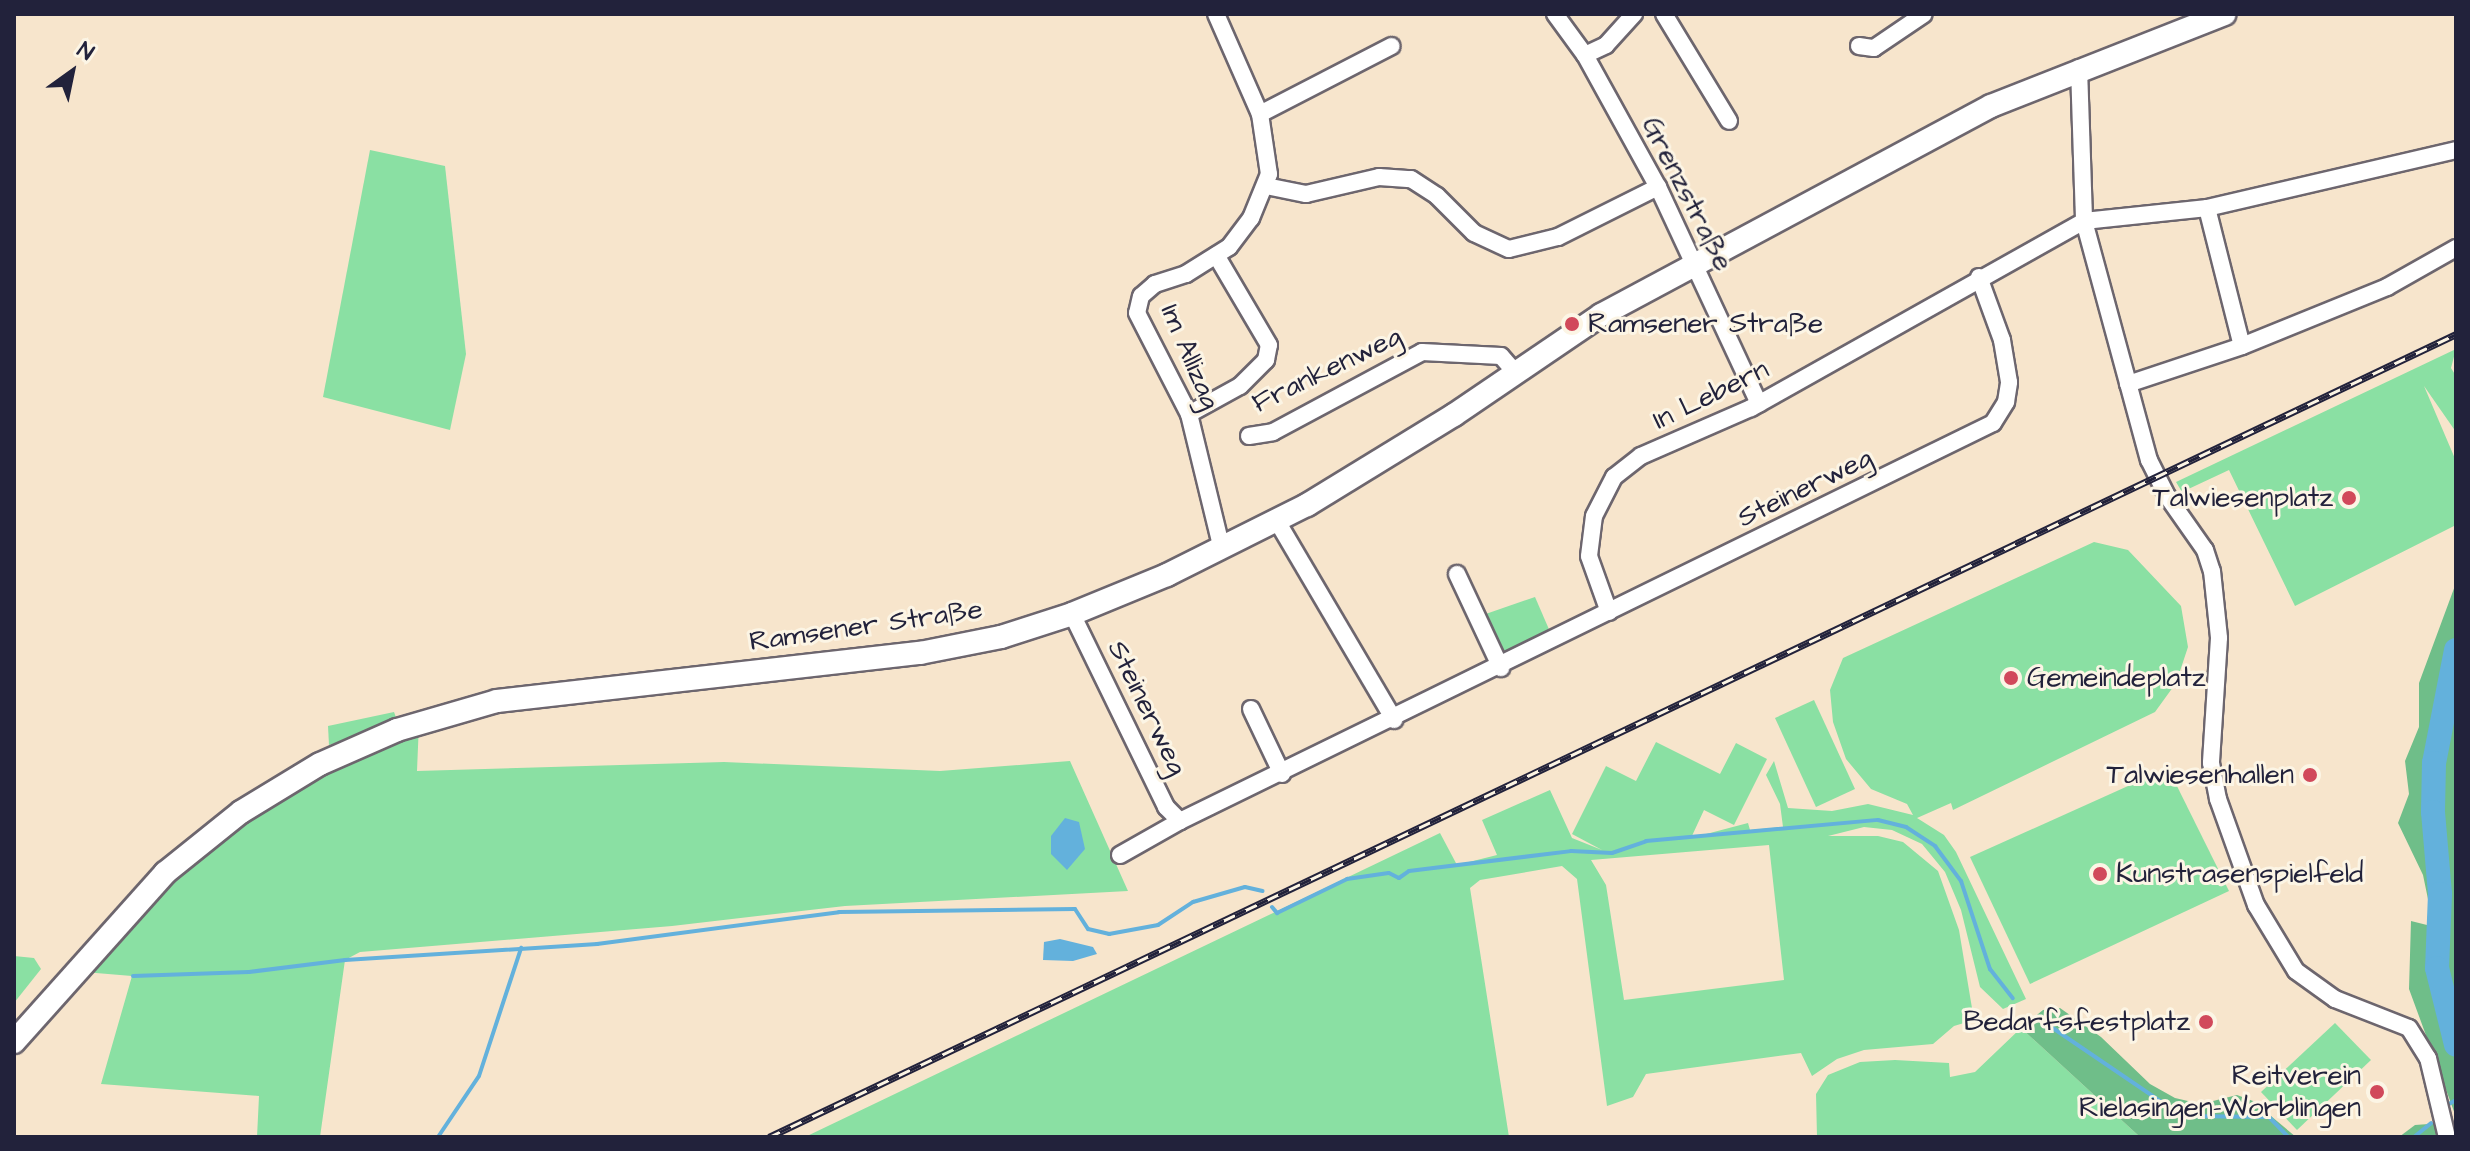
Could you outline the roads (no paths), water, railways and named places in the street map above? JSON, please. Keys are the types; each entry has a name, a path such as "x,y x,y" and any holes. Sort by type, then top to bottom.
{"main road":[{"name":"Ramsener Straße","path":"14,1042 90,951 175,864 266,795 369,741 511,699 920,653 1001,637 1072,614 1222,549 1277,521 1516,373 1601,315 1693,262 1991,106 2198,18 2224,14"}],"street":[{"name":"Im Allizag","path":"1216,14 1260,114 1267,147 1266,186 1251,218 1222,251 1155,284 1141,296 1137,313 1189,414 1222,549"},
{"name":"Grenzstraße","path":"1555,14 1585,55 1658,187 1759,404"},
{"path":"1585,55 1606,45 1634,14"},
{"path":"1664,14 1729,121"},
{"path":"1859,46 1874,48 1924,14"},
{"path":"1260,114 1392,46"},
{"path":"2079,68 2084,221 2157,478 2200,541 2212,571 2219,638 2211,763 2218,799 2256,905 2296,971 2312,986 2409,1028 2428,1058 2443,1135"},
{"path":"2084,221 2207,208 2456,150"},
{"path":"1266,186 1306,194 1379,177 1411,179 1437,196 1474,233 1509,249 1558,237 1658,187"},
{"path":"2207,208 2242,346"},
{"name":"In Lebern","path":"1609,612 1589,556 1594,516 1614,477 1641,456 1759,404 1979,277 2084,221"},
{"path":"2128,384 2242,346 2387,287 2456,248"},
{"path":"1189,414 1240,386 1266,360 1269,345 1222,251"},
{"name":"Steinerweg","path":"1120,855 1180,821 1501,668 1993,423 2006,402 2009,382 2002,340 1979,277"},
{"name":"Frankenweg","path":"1249,436 1273,432 1422,352 1501,356 1516,373"},
{"path":"1277,521 1394,720"},
{"path":"1457,574 1501,668"},
{"name":"Steinerweg","path":"1072,614 1166,807 1180,821"},
{"path":"1251,709 1282,774"}],"water":[{"path":"1065,818 1079,822 1085,849 1067,870 1051,854 1051,836"},
{"path":"1060,939 1093,947 1097,954 1073,961 1043,960 1044,942"}],"waterway":[{"path":"2456,650 2434,763 2433,812 2440,894 2437,968 2456,1045"},
{"path":"1272,907 1277,913 1347,879 1389,873 1399,878 1409,871 1571,851 1612,853 1646,841 1878,820 1906,827 1935,846 1961,881 1990,969 2013,998"},
{"path":"133,976 249,972 345,960 597,944 839,912 1075,909 1088,929 1109,934 1158,925 1193,902 1245,887 1263,891"},
{"path":"438,1137 479,1076 521,948"},
{"path":"2038,1018 2182,1116 2269,1117 2288,1137"},
{"path":"2449,1104 2456,1100"},
{"path":"2414,1137 2431,1123"},
{"path":"1824,1137 1916,1137"}],"railway":[{"path":"769,1137 2456,334"}],"place":[{"name":"Ramsener Straße","path":"1572,324"},
{"name":"Talwiesenplatz","path":"2349,498"},
{"name":"Gemeindeplatz","path":"2011,678"},
{"name":"Talwiesenhallen","path":"2310,775"},
{"name":"Kunstrasenspielfeld","path":"2100,874"},
{"name":"Bedarfsfestplatz","path":"2206,1022"},
{"name":"Reitverein Rielasingen-Worblingen","path":"2377,1092"}]}
